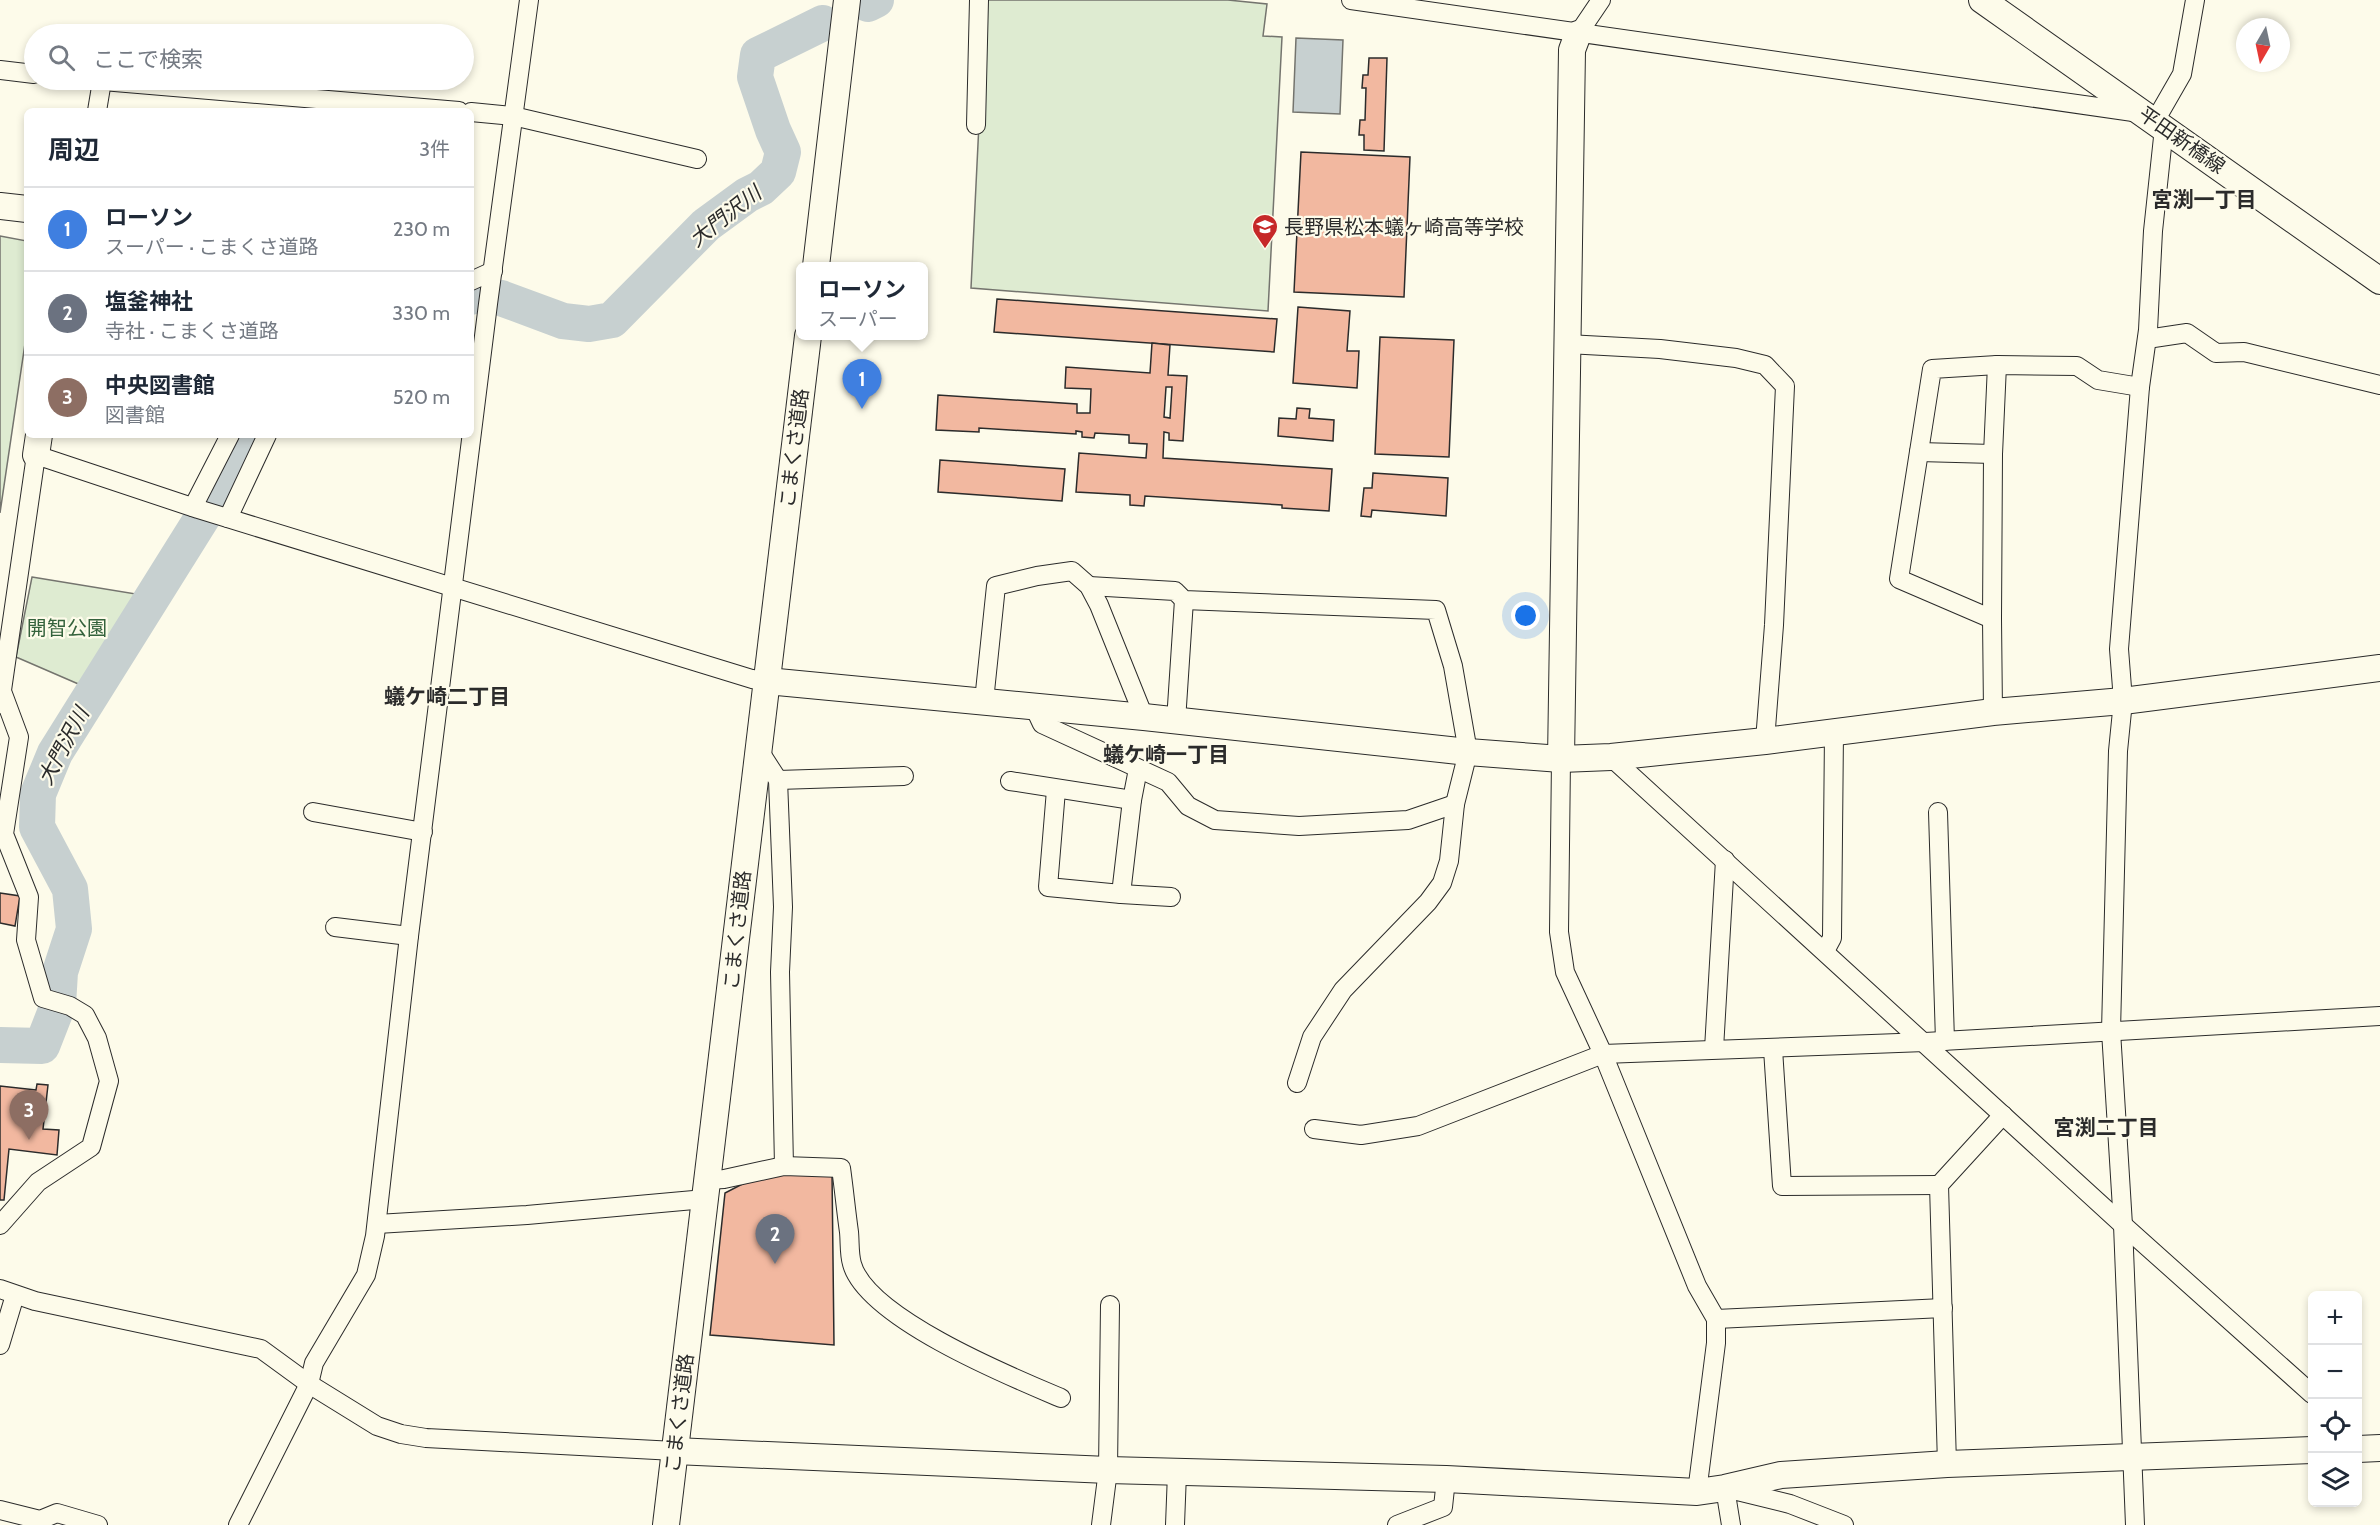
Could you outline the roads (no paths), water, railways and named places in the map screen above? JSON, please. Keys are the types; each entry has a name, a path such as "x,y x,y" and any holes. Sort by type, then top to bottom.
{"street":[{"path":"474,421 529,0"},
{"path":"817,262 847,0"},
{"path":"976,124 979,0"},
{"path":"1351,0 2155,121"},
{"path":"1601,0 1578,34 1572,50 1561,759 1561,942 1565,972 1602,1054 1697,1286 1716,1319 1716,1343 1697,1492"},
{"name":"平田新橋線","path":"1982,0 2380,281"},
{"path":"2135,1525 2123,1225 2111,1031 2118,751 2123,701 2119,648 2140,387 2147,339 2153,231 2155,121 2182,74 2195,0"},
{"path":"0,70 24,73"},
{"path":"96,108 97,90"},
{"path":"214,90 424,108"},
{"path":"474,112 513,116 697,159"},
{"path":"0,206 24,209"},
{"path":"474,280 492,278"},
{"path":"2147,339 2187,333 2216,353 2244,352 2380,386"},
{"name":"こまくさ道路","path":"666,1525 808,340"},
{"path":"1567,344 1660,349 1736,358 1765,365 1785,386 1774,625 1765,741"},
{"path":"1992,619 1899,579 1932,369 1997,365 2077,366 2098,380 2140,387"},
{"path":"1993,712 1993,454 1997,365"},
{"path":"196,508 229,438"},
{"path":"225,517 265,438"},
{"path":"238,1525 309,1384 314,1363 366,1275 377,1224 409,936 472,438"},
{"path":"0,1225 38,1182 91,1147 109,1081 97,1038 85,1015 70,1006 44,998 26,940 28,897 4,834 19,737 1,699 38,445 196,508 741,676 767,681 1144,717 1468,752 1561,759 1611,757 1765,741 1993,712 2123,701 2380,668"},
{"path":"1919,452 1993,454"},
{"path":"984,701 996,586 1037,576 1072,571 1089,586 1099,605 1144,717"},
{"path":"1089,586 1175,591 1184,600 1437,610 1452,666 1468,752 1455,804 1449,861 1442,883 1428,902 1342,990 1312,1037 1297,1083"},
{"path":"1176,721 1184,600"},
{"path":"1034,707 1042,724 1168,782 1188,806 1215,820 1299,826 1408,820 1455,804"},
{"path":"1825,951 1832,938 1834,732"},
{"path":"758,749 778,780 783,907 780,972 784,1166"},
{"path":"1611,757 2123,1225 2308,1390"},
{"path":"1121,894 1138,769"},
{"path":"778,780 904,776"},
{"path":"1010,781 1056,790 1132,800"},
{"path":"1056,790 1048,887 1171,897"},
{"path":"313,812 423,832"},
{"path":"1938,812 1945,1041"},
{"path":"1714,1049 1725,860"},
{"path":"335,927 409,936"},
{"path":"1314,1129 1361,1135 1418,1126 1602,1054 1945,1041 2380,1016"},
{"path":"1773,1049 1782,1186 1939,1185"},
{"path":"1947,1464 1939,1185 2003,1115"},
{"path":"377,1224 527,1215 706,1190 784,1166 841,1168 852,1265 863,1284 879,1302 917,1327 998,1371 1061,1398"},
{"path":"0,1345 8,1292 35,1301 261,1349 309,1384 376,1426 401,1434 426,1438 675,1451 1177,1473 1446,1479 1697,1492 1781,1475 1947,1464 2308,1450"},
{"path":"1101,1525 1108,1470 1110,1305"},
{"path":"1716,1319 1943,1308"},
{"path":"1175,1525 1177,1473"},
{"path":"1397,1525 1443,1507 1446,1479"},
{"path":"1725,1488 1731,1525"},
{"path":"1725,1488 1790,1504 1844,1525"},
{"path":"0,1510 40,1520 57,1513 98,1525"}],"waterway":[{"name":"大門沢川","path":"868,4 876,0"},
{"name":"大門沢川","path":"474,296 501,298 563,321 589,324 612,320 706,225 747,195 761,188 778,172 783,152 755,77 758,55 823,23"},
{"name":"大門沢川","path":"0,1045 42,1046 58,1005 60,972 74,929 70,889 37,827 38,794 55,753 217,494 247,438"}],"place":[{"name":"長野県松本蟻ヶ崎高等学校","path":"1265,250"},
{"name":"ローソン","path":"862,409"},
{"name":"中央図書館","path":"29,1140"},
{"name":"塩釜神社","path":"775,1264"}],"district":[{"name":"宮渕一丁目","path":"2204,199"},
{"name":"蟻ケ崎二丁目","path":"447,696"},
{"name":"蟻ケ崎一丁目","path":"1166,754"},
{"name":"宮渕二丁目","path":"2106,1127"}],"park label":[{"name":"開智公園","path":"67,628"}]}
